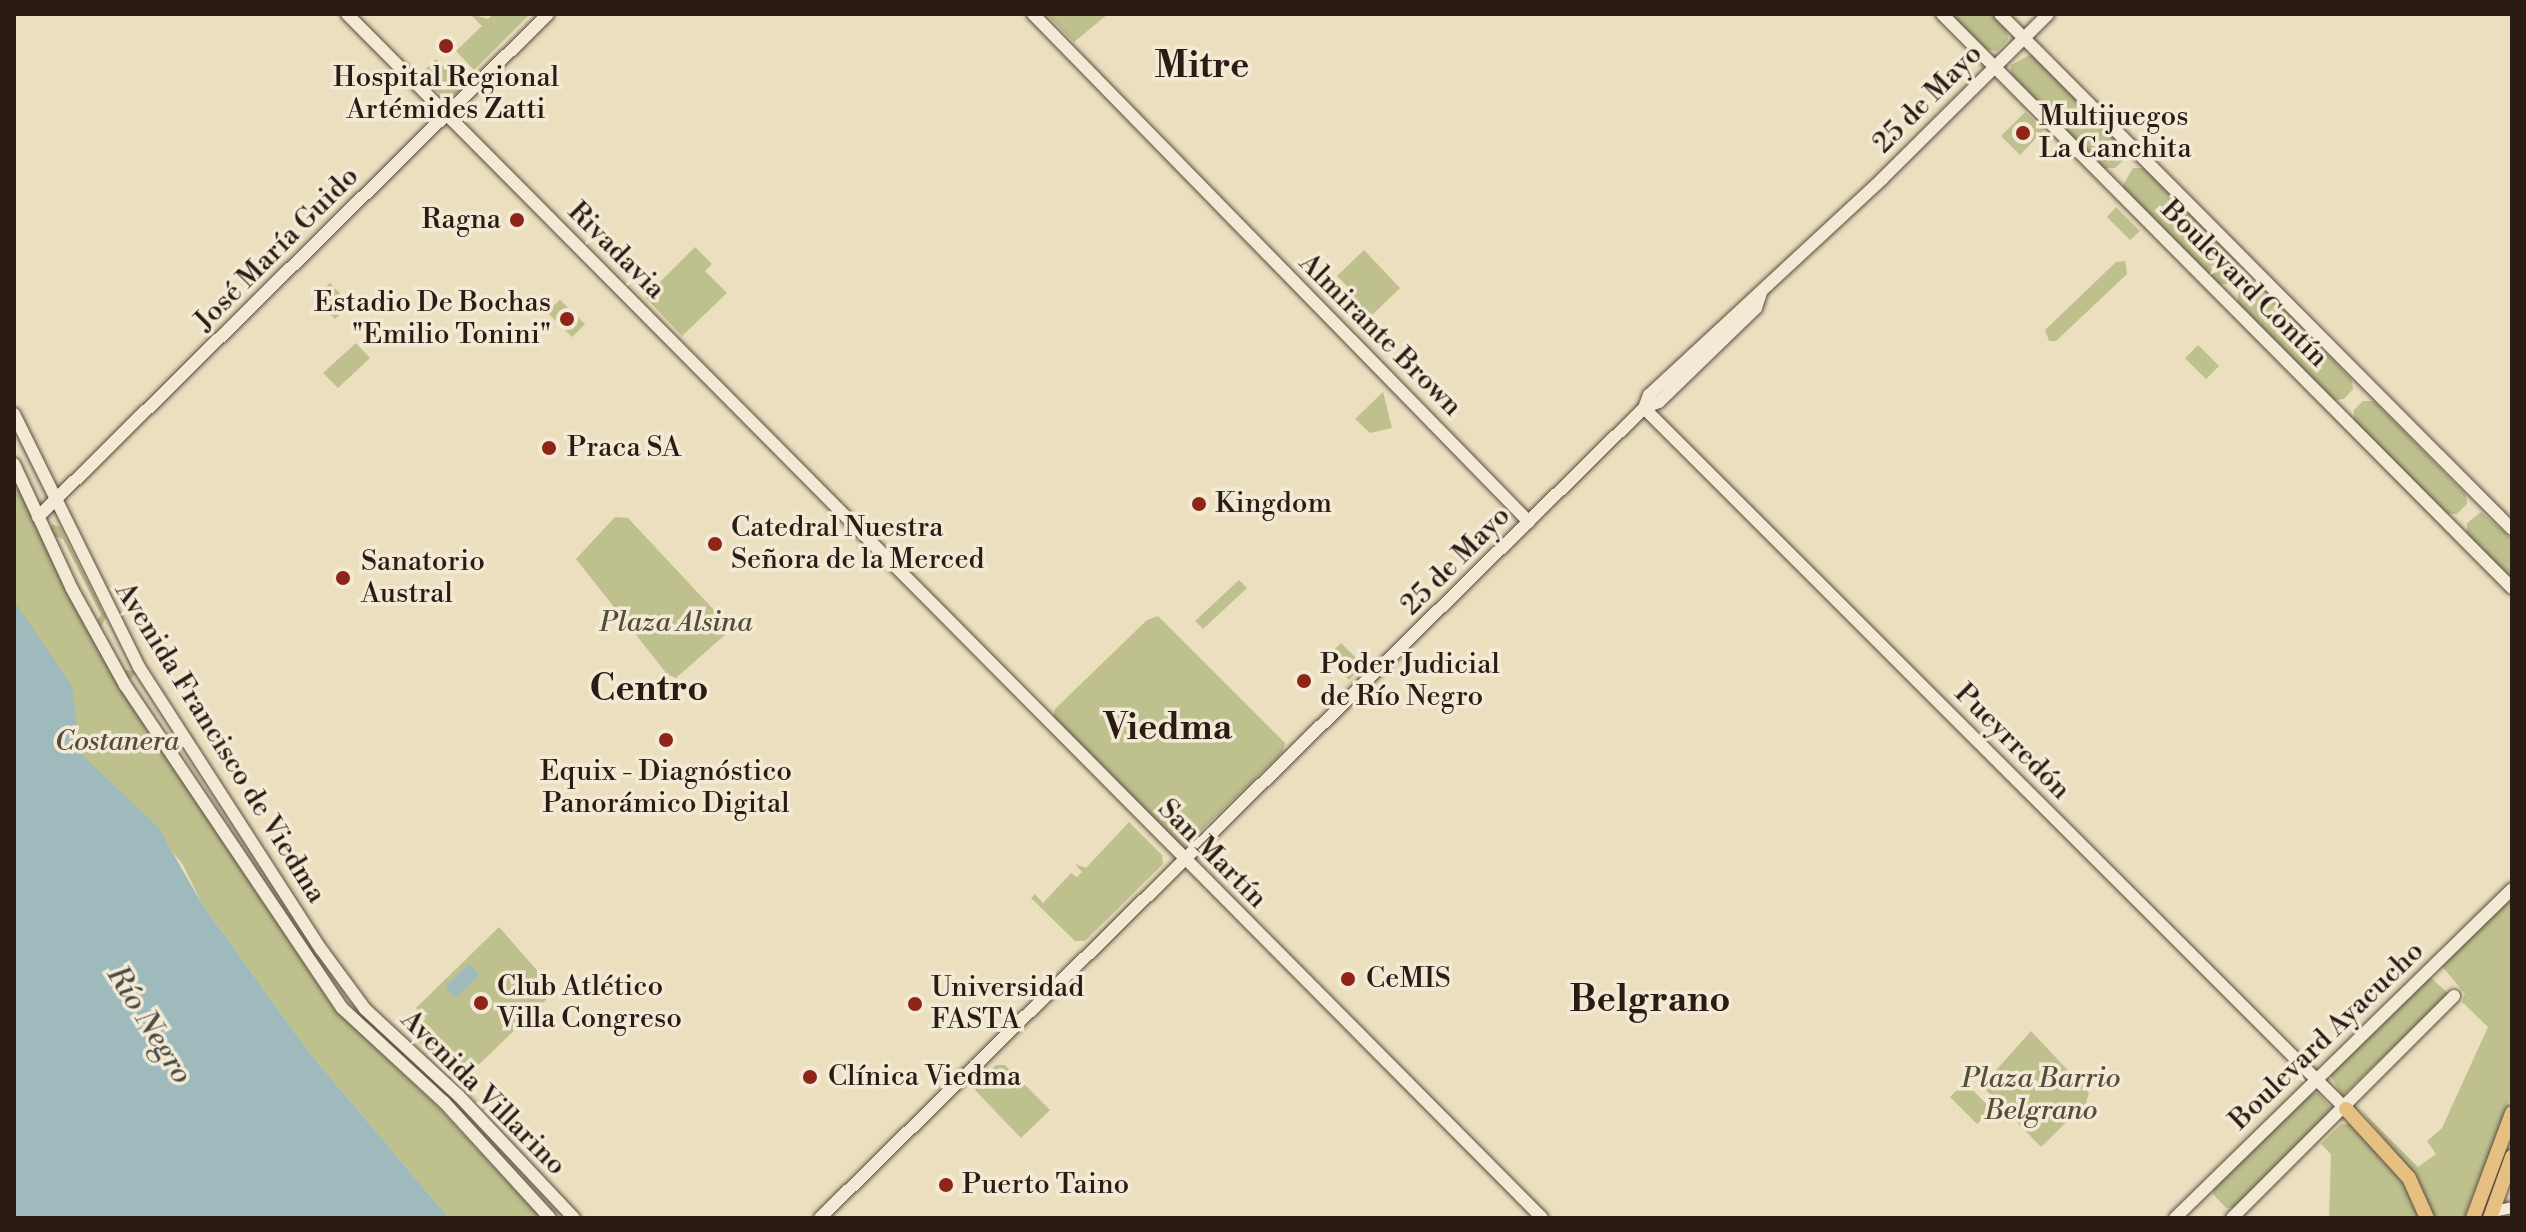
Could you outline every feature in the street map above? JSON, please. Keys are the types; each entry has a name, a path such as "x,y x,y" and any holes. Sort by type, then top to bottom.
{"highway":[{"path":"2346,1109 2409,1178 2427,1218"},
{"path":"2473,1218 2512,1113"},
{"path":"2491,1214 2512,1157"}],"main road":[{"name":"Rivadavia","path":"347,14 850,522"},
{"name":"José María Guido","path":"38,517 548,14"},
{"name":"Almirante Brown","path":"1033,14 1529,522"},
{"name":"Boulevard Contín","path":"1942,14 2512,588"},
{"name":"Boulevard Contín","path":"2000,14 2512,529"},
{"name":"25 de Mayo","path":"820,1218 1302,748 1644,408 1649,395 1747,300 1761,293 2048,14"},
{"name":"Pueyrredón","path":"1644,408 2346,1109"},
{"name":"Avenida Francisco de Viedma","path":"14,414 139,667 247,839 359,1002"},
{"name":"Avenida Francisco de Viedma","path":"14,464 125,685 347,1014"},
{"name":"San Martín","path":"850,522 1542,1218"},
{"name":"25 de Mayo","path":"831,1218 1185,862"},
{"name":"Boulevard Ayacucho","path":"2175,1218 2512,889"},
{"path":"2232,1218 2346,1109 2454,996"},
{"name":"Avenida Villarino","path":"359,1002 458,1095 574,1218"},
{"name":"Avenida Villarino","path":"347,1014 444,1102 550,1218"}],"street":[{"path":"2491,1214 2512,1207"}],"green space":[{"path":"470,14 488,19 493,14 530,14 474,70 456,51 482,26"},
{"path":"1046,14 1108,14 1074,42"},
{"path":"1951,14 1991,14 2007,30 2008,40 1997,51 1987,50"},
{"path":"2032,54 2125,147 2126,158 2115,168 2103,168 2010,75 2011,65"},
{"path":"436,59 464,88 448,100 419,76"},
{"name":"Multijuegos La Canchita","path":"2025,112 2044,130 2020,155 2001,136"},
{"path":"2133,168 2143,168 2239,263 2240,274 2230,284 2218,284 2122,187"},
{"path":"2116,207 2140,231 2130,240 2107,217"},
{"path":"695,247 712,264 705,271 727,293 682,336 645,297"},
{"path":"1364,250 1400,288 1370,317 1365,311 1355,320 1336,301 1349,288 1337,276"},
{"path":"2125,261 2127,274 2056,341 2049,341 2045,330 2116,262"},
{"path":"330,283 350,304 335,319 315,297"},
{"path":"2249,283 2260,283 2352,380 2353,389 2344,399 2333,400 2238,303 2238,293"},
{"name":"Estadio De Bochas \"Emilio Tonini\"","path":"560,300 585,324 572,337 547,312"},
{"path":"356,343 370,358 338,388 323,373"},
{"path":"2198,345 2219,366 2206,379 2185,358"},
{"path":"1383,392 1392,428 1370,433 1355,419"},
{"path":"2363,401 2374,401 2466,495 2467,504 2457,514 2446,514 2354,421 2354,410"},
{"name":"Costanera","path":"14,473 139,710 334,1009 436,1105 541,1218 449,1218 308,1051 202,904 183,865 138,809 88,764 14,665"},
{"path":"2481,512 2512,539 2512,580 2467,534 2467,523"},
{"name":"Plaza Alsina","path":"615,517 628,518 727,624 726,634 676,678 667,674 576,559"},
{"path":"52,524 60,527 106,618 100,628 124,670 136,671 132,678 127,678 95,624 101,615 63,539 50,535"},
{"path":"1239,580 1247,588 1203,629 1195,621"},
{"path":"1158,616 1285,743 1283,752 1183,848 1053,718 1055,709 1147,620"},
{"path":"1341,643 1363,665 1349,680 1327,657"},
{"path":"1129,822 1162,855 1163,864 1085,941 1075,941 1031,898 1035,894 1043,903 1071,873 1077,877 1082,872 1075,864 1086,868"},
{"path":"2512,894 2512,1095 2464,1218 2434,1218 2414,1175 2360,1109 2418,1167 2436,1154 2427,1141 2442,1128 2488,1027 2462,1002 2465,994 2442,966"},
{"name":"Club Atlético Villa Congreso","path":"499,927 555,991 465,1078 437,1050 432,1054 411,1034 426,1018 416,1008"},
{"path":"2430,977 2449,994 2342,1096 2330,1075"},
{"name":"Plaza Barrio Belgrano","path":"2031,1031 2089,1093 2086,1103 2041,1147 1982,1086"},
{"path":"996,1065 1005,1065 1050,1110 1021,1138 973,1088"},
{"path":"1965,1082 1992,1110 1977,1124 1950,1097"},
{"path":"2318,1093 2333,1110 2234,1208 2226,1208 2213,1194 2214,1187 2309,1094"},
{"path":"2341,1124 2350,1124 2405,1183 2421,1218 2329,1218 2331,1154 2321,1144"}],"water":[{"name":"Río Negro","path":"14,601 72,686 80,753 158,827 202,904 308,1051 449,1218 14,1218"},
{"path":"469,964 480,975 456,998 445,987"}],"place":[{"name":"Hospital Regional Artémides Zatti","path":"446,46"},
{"name":"Multijuegos La Canchita","path":"2023,133"},
{"name":"Ragna","path":"517,220"},
{"name":"Estadio De Bochas \"Emilio Tonini\"","path":"567,319"},
{"name":"Praca SA","path":"549,448"},
{"name":"Kingdom","path":"1199,504"},
{"name":"Catedral Nuestra Señora de la Merced","path":"715,544"},
{"name":"Sanatorio Austral","path":"343,578"},
{"name":"Poder Judicial de Río Negro","path":"1304,681"},
{"name":"Equix - Diagnóstico Panorámico Digital","path":"666,740"},
{"name":"CeMIS","path":"1348,979"},
{"name":"Club Atlético Villa Congreso","path":"481,1003"},
{"name":"Universidad FASTA","path":"915,1004"},
{"name":"Clínica Viedma","path":"810,1077"},
{"name":"Puerto Taino","path":"946,1185"}],"district":[{"name":"Mitre","path":"1202,67"},
{"name":"Centro","path":"649,690"},
{"name":"Viedma","path":"1168,729"},
{"name":"Belgrano","path":"1650,1001"}]}
